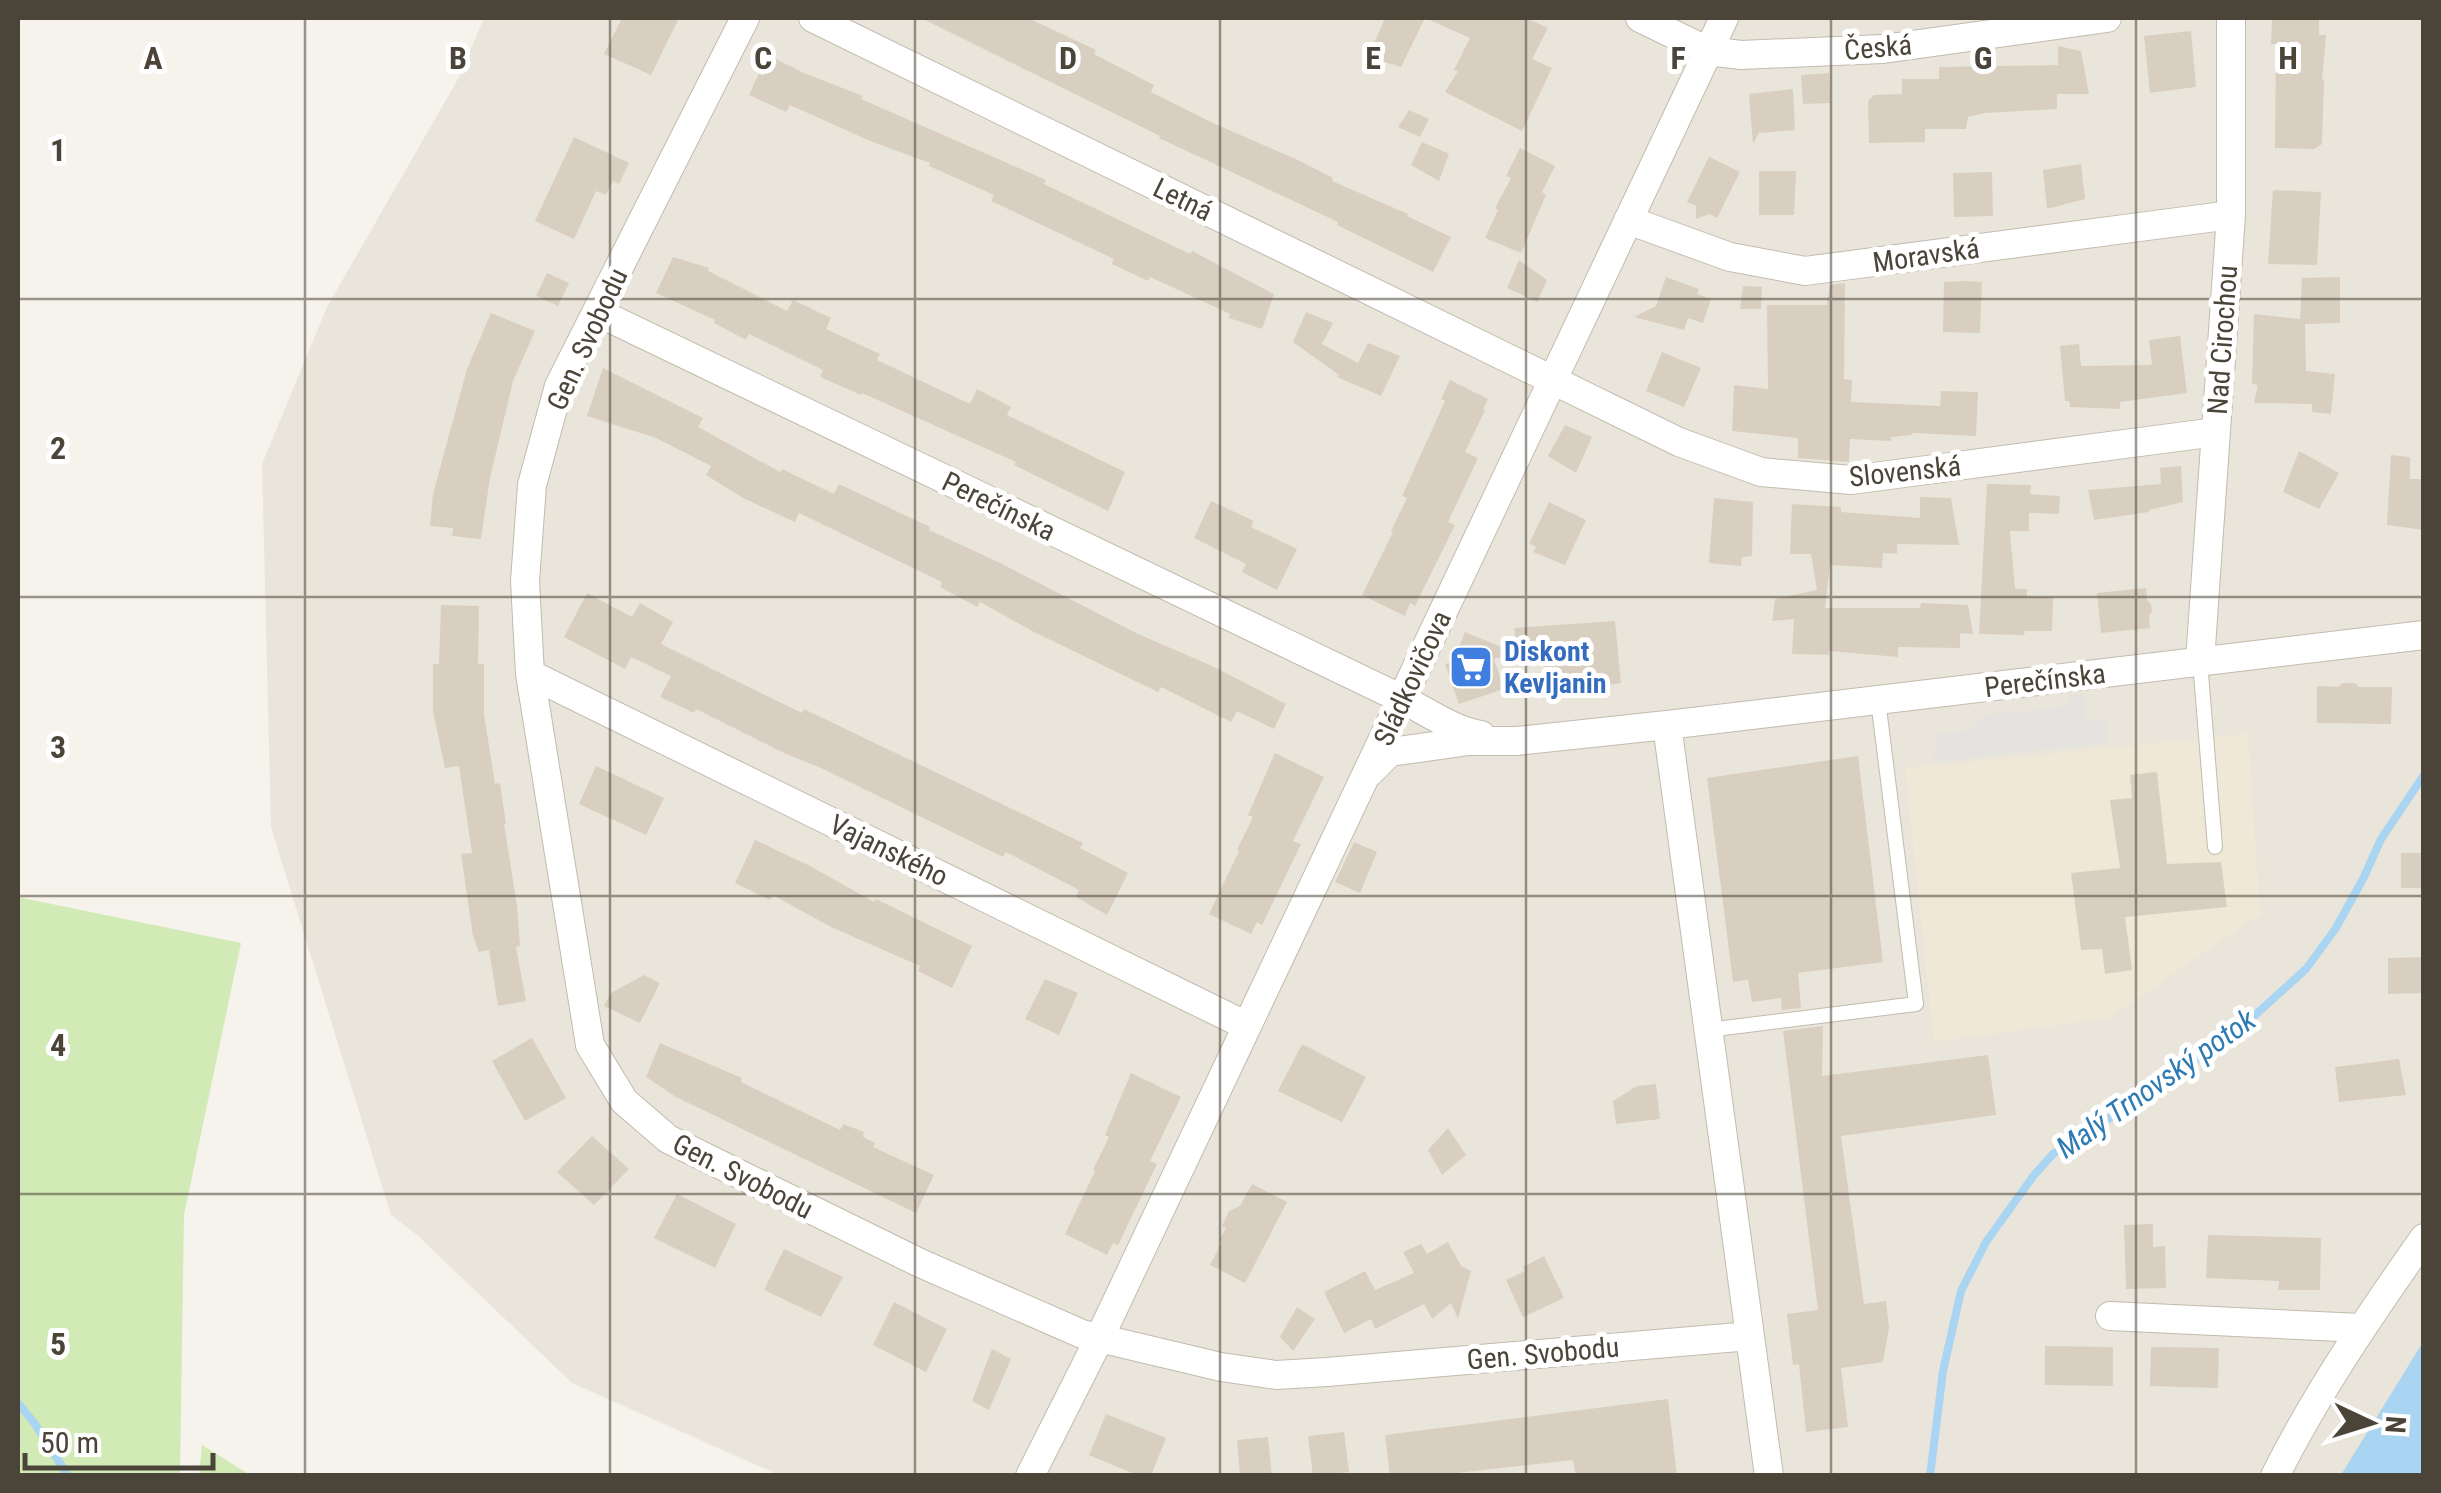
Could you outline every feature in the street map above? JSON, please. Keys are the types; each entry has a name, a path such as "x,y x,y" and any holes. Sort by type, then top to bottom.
{"street":[{"name":"Gen. Svobodu","path":"744,18 559,386 532,485 525,581 530,674 590,1045 624,1101 668,1139 920,1263 1082,1334 1221,1367 1276,1375 1750,1336"},
{"name":"Letná","path":"813,18 1552,380"},
{"path":"1640,18 1708,50"},
{"name":"Sládkovičova","path":"1030,1476 1366,776 1413,705 1415,671 1724,18"},
{"name":"Česká","path":"1708,50 1741,55 1882,49 2107,18"},
{"name":"Nad Cirochou","path":"2200,661 2230,215 2231,18"},
{"name":"Moravská","path":"1628,220 1730,257 1805,272 2230,215"},
{"name":"Perečínska","path":"597,312 1444,723 1466,732 1517,741"},
{"name":"Slovenská","path":"1552,380 1679,442 1761,472 1851,480 2216,432"},
{"name":"Perečínska","path":"1366,776 1390,752 1424,747 1668,725 2424,634"},
{"name":"Vajanského","path":"530,674 1247,1026"},
{"path":"1413,705 1400,722 1408,736 1424,747"},
{"path":"1668,725 1768,1476"},
{"name":"Perečínska","path":"1366,776 1408,759 1460,754 1517,741"},
{"name":"Perečínska","path":"1424,747 1460,754"},
{"path":"2275,1476 2298,1429 2361,1328 2424,1238"},
{"path":"2110,1316 2361,1328"}],"lane":[{"path":"2200,661 2215,847"},
{"path":"1708,1030 1916,1004 1878,700"}],"shaded area":[{"path":"484,18 2423,18 2423,1463 2397,1476 781,1476 572,1383 416,1234 391,1215 271,827 262,464 327,307 458,79"},
{"path":"2084,694 2085,719 2106,720 2108,743 1933,762 1936,734 1968,731 1984,715 2066,707 2069,695"},
{"path":"2248,734 2260,914 2109,1018 1934,1042 1905,768"}],"green space":[{"path":"18,897 241,943 184,1215 180,1475 18,1475"},
{"path":"202,1445 250,1475 199,1475"}],"water":[{"path":"2423,1342 2423,1475 2341,1475"}],"building":[{"path":"622,18 679,18 651,75 604,54"},
{"path":"921,18 1028,18 1096,50 1094,54 1154,85 1151,92 1451,237 1433,272"},
{"path":"1385,18 1425,18 1401,67 1368,57"},
{"path":"1425,18 1526,18 1548,28 1532,59 1552,68 1522,131 1445,92 1470,38"},
{"path":"2272,18 2319,18 2319,35 2326,35 2322,144 2314,149 2275,148 2276,44 2271,44"},
{"path":"2191,31 2196,87 2150,93 2144,36"},
{"path":"2058,46 2081,51 2089,94 2057,94 2057,109 1968,117 1966,129 1925,129 1925,142 1869,143 1868,101 1874,95 1902,94 1902,79 1939,79 1939,67 2058,65"},
{"path":"772,57 1046,180 1044,184 1190,254 1192,251 1274,294 1262,329 1229,318 1230,314 1150,277 1148,281 1112,264 1114,259 991,201 994,195 929,166 930,163 790,105 786,112 749,95"},
{"path":"1829,73 1830,103 1803,104 1801,75"},
{"path":"1793,89 1795,130 1760,131 1753,144 1749,94"},
{"path":"1409,110 1429,119 1420,137 1398,127"},
{"path":"574,137 629,163 619,184 613,181 606,195 596,191 574,239 535,221"},
{"path":"1422,142 1449,154 1439,181 1411,165"},
{"path":"1520,148 1555,166 1521,253 1485,238"},
{"path":"1709,157 1740,172 1717,218 1710,214 1696,219 1696,206 1687,202"},
{"path":"2081,164 2085,199 2047,209 2043,170"},
{"path":"1759,171 1796,171 1794,215 1759,215"},
{"path":"1992,172 1993,216 1954,217 1953,173"},
{"path":"2273,190 2321,192 2317,265 2268,264"},
{"path":"673,257 709,268 708,271 787,311 793,300 831,318 826,329 880,354 877,360 970,404 977,389 1011,407 1007,415 1125,472 1108,511 1014,465 1016,462 820,377 823,370 749,334 746,340 714,323 715,320 656,293"},
{"path":"1519,260 1547,280 1537,302 1507,288"},
{"path":"547,273 569,283 558,306 536,296"},
{"path":"1666,277 1699,289 1697,294 1711,299 1703,323 1688,318 1684,330 1634,317 1656,306"},
{"path":"2340,277 2340,323 2305,324 2306,371 2335,374 2331,414 2312,412 2312,404 2254,403 2258,385 2252,384 2254,314 2300,319 2302,278"},
{"path":"1944,282 1982,282 1980,333 1943,332"},
{"path":"1845,283 1844,379 1852,380 1851,402 1940,406 1941,391 1978,392 1976,436 1912,433 1891,437 1891,441 1850,439 1849,462 1798,458 1798,438 1732,431 1734,385 1768,389 1767,305 1827,305 1830,285"},
{"path":"1743,286 1762,287 1761,309 1740,309"},
{"path":"1306,312 1333,323 1322,344 1358,363 1368,343 1400,356 1381,396 1337,377 1293,342"},
{"path":"491,313 535,331 513,381 490,478 481,539 452,536 453,528 430,526 433,494 467,369"},
{"path":"2180,336 2187,393 2120,402 2120,409 2070,407 2069,401 2065,401 2060,346 2079,344 2081,366 2152,365 2149,340"},
{"path":"1662,352 1701,368 1684,407 1646,391"},
{"path":"603,368 703,418 698,427 780,472 782,469 834,494 839,484 1286,704 1274,729 1237,711 1231,722 1161,687 1158,692 980,602 977,607 940,587 942,582 799,513 795,522 743,498 706,475 711,466 656,438 587,416"},
{"path":"1450,380 1488,399 1465,452 1478,458 1448,522 1455,525 1415,606 1410,603 1405,616 1362,595 1407,498 1402,496 1445,401 1441,399"},
{"path":"1565,425 1592,437 1576,473 1548,456"},
{"path":"2299,451 2339,473 2319,509 2283,492"},
{"path":"2391,455 2410,457 2410,479 2424,479 2424,530 2387,525"},
{"path":"2181,466 2183,502 2149,512 2094,520 2088,490 2161,484 2160,468"},
{"path":"1987,484 2031,485 2030,494 2060,496 2059,514 2029,513 2029,531 2010,531 2015,589 2027,589 2027,597 2053,597 2052,631 1979,634"},
{"path":"1920,497 1951,498 1959,545 1897,544 1897,554 1883,553 1882,568 1830,565 1825,608 1968,605 1973,634 1960,633 1960,648 1898,647 1898,657 1829,651 1829,655 1792,654 1794,619 1772,621 1775,599 1817,590 1811,554 1790,554 1792,504 1920,518"},
{"path":"1714,498 1753,502 1752,556 1742,557 1741,566 1709,563"},
{"path":"1211,501 1254,521 1251,527 1297,549 1277,590 1242,572 1246,564 1194,538"},
{"path":"1549,502 1586,520 1565,565 1533,552 1536,547 1529,544"},
{"path":"2146,588 2152,612 2150,628 2101,633 2097,593"},
{"path":"587,593 632,617 640,603 673,622 661,644 1083,843 1080,848 1128,873 1107,915 1076,897 1079,890 1006,852 1003,857 696,709 694,713 660,697 671,676 631,657 625,669 564,637"},
{"path":"441,605 479,606 478,664 484,664 484,714 506,824 517,906 520,946 516,947 526,1001 498,1006 489,950 479,952 473,936 461,854 472,853 459,766 445,768 433,712 433,664 439,664"},
{"path":"1615,621 1621,683 1546,692 1542,647 1517,653 1514,628"},
{"name":"Diskont Kevljanin","path":"1465,632 1516,653 1494,659 1504,689 1459,704 1445,664 1453,662"},
{"path":"2343,683 2392,687 2391,724 2317,723 2317,686 2338,687"},
{"path":"1275,753 1324,777 1293,841 1301,844 1262,925 1257,922 1251,934 1209,914 1253,817 1248,815"},
{"path":"1858,756 1883,962 1798,973 1801,1008 1782,1010 1781,998 1752,1002 1748,980 1733,982 1707,778"},
{"path":"596,766 664,798 646,835 579,804"},
{"path":"2157,772 2167,864 2221,862 2227,907 2125,917 2132,970 2105,974 2102,949 2081,950 2071,873 2120,868 2110,800 2132,798 2130,775"},
{"path":"755,840 874,902 876,899 972,946 952,988 918,971 920,966 831,927 773,895 770,900 735,883"},
{"path":"1354,842 1377,852 1360,893 1335,882"},
{"path":"2401,853 2424,853 2424,888 2401,888"},
{"path":"2424,957 2424,993 2388,994 2388,958"},
{"path":"644,975 660,983 640,1023 604,1006 611,993"},
{"path":"1045,979 1078,993 1059,1035 1025,1019"},
{"path":"1823,1026 1822,1076 1988,1055 1996,1115 1841,1136 1864,1304 1886,1301 1889,1328 1883,1362 1841,1368 1848,1427 1806,1432 1799,1364 1793,1365 1787,1314 1818,1310 1783,1031"},
{"path":"532,1038 566,1098 525,1121 492,1061"},
{"path":"660,1043 742,1078 741,1082 840,1130 843,1124 864,1132 863,1137 875,1143 873,1147 934,1175 916,1213 676,1097 646,1077"},
{"path":"1302,1044 1366,1077 1342,1122 1278,1091"},
{"path":"2399,1059 2406,1095 2339,1102 2335,1067"},
{"path":"1131,1073 1181,1097 1150,1161 1157,1164 1118,1245 1113,1243 1107,1255 1065,1234 1109,1137 1105,1135"},
{"path":"1656,1084 1660,1119 1616,1124 1613,1101 1637,1086"},
{"path":"1448,1128 1466,1155 1442,1175 1428,1150"},
{"path":"592,1136 629,1169 594,1205 557,1172"},
{"path":"1252,1184 1287,1202 1245,1283 1210,1265 1222,1242 1219,1240 1226,1228 1222,1226 1229,1211 1240,1206"},
{"path":"677,1194 736,1224 715,1268 654,1238"},
{"path":"2153,1224 2153,1247 2165,1246 2166,1288 2126,1289 2124,1225"},
{"path":"2208,1235 2321,1238 2320,1290 2278,1290 2279,1281 2206,1278"},
{"path":"1448,1242 1461,1266 1471,1271 1458,1319 1451,1303 1432,1319 1424,1304 1375,1329 1371,1319 1344,1333 1324,1292 1365,1271 1375,1290 1414,1273 1403,1252 1421,1244 1427,1254"},
{"path":"784,1249 843,1277 821,1317 764,1290"},
{"path":"1544,1256 1564,1298 1523,1317 1506,1280"},
{"path":"894,1302 947,1329 926,1372 873,1345"},
{"path":"1297,1307 1315,1319 1293,1351 1280,1337"},
{"path":"2045,1346 2113,1347 2113,1386 2045,1385"},
{"path":"2151,1347 2219,1348 2218,1388 2150,1386"},
{"path":"992,1349 1011,1359 989,1410 972,1401"},
{"path":"1668,1399 1677,1476 1576,1476 1573,1460 1430,1476 1390,1476 1385,1435"},
{"path":"1106,1414 1166,1438 1151,1476 1139,1476 1089,1455"},
{"path":"1344,1432 1349,1472 1313,1476 1308,1436"},
{"path":"1268,1437 1272,1476 1240,1476 1237,1440"}],"waterway":[{"name":"Malý Trnovský potok","path":"1930,1476 1943,1371 1961,1291 1986,1242 2054,1153 2233,1035 2306,969 2336,928 2381,839 2424,775"},
{"name":"Malý Trnovský potok","path":"18,1403 68,1476"}],"place":[{"name":"Diskont Kevljanin","path":"1471,667"}]}
